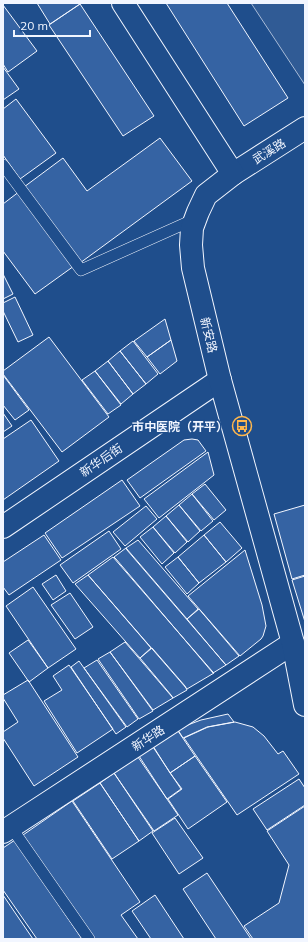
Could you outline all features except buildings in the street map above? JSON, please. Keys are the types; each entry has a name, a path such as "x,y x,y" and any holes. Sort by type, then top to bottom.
{"street":[{"path":"123,3 233,174"},
{"name":"武溪路","path":"233,174 305,128"},
{"name":"新安路","path":"233,174 206,195 195,219 190,244 193,268 220,380 293,643 305,705"},
{"name":"新华后街","path":"3,527 220,380"},
{"name":"新华路","path":"7,829 293,643"}],"lane":[{"path":"3,165 81,270 195,219"},
{"path":"7,829 89,939"}],"shaded area":[{"path":"251,3 305,3 305,85"}],"place":[{"name":"市中医院（开平）","path":"242,426"}]}
